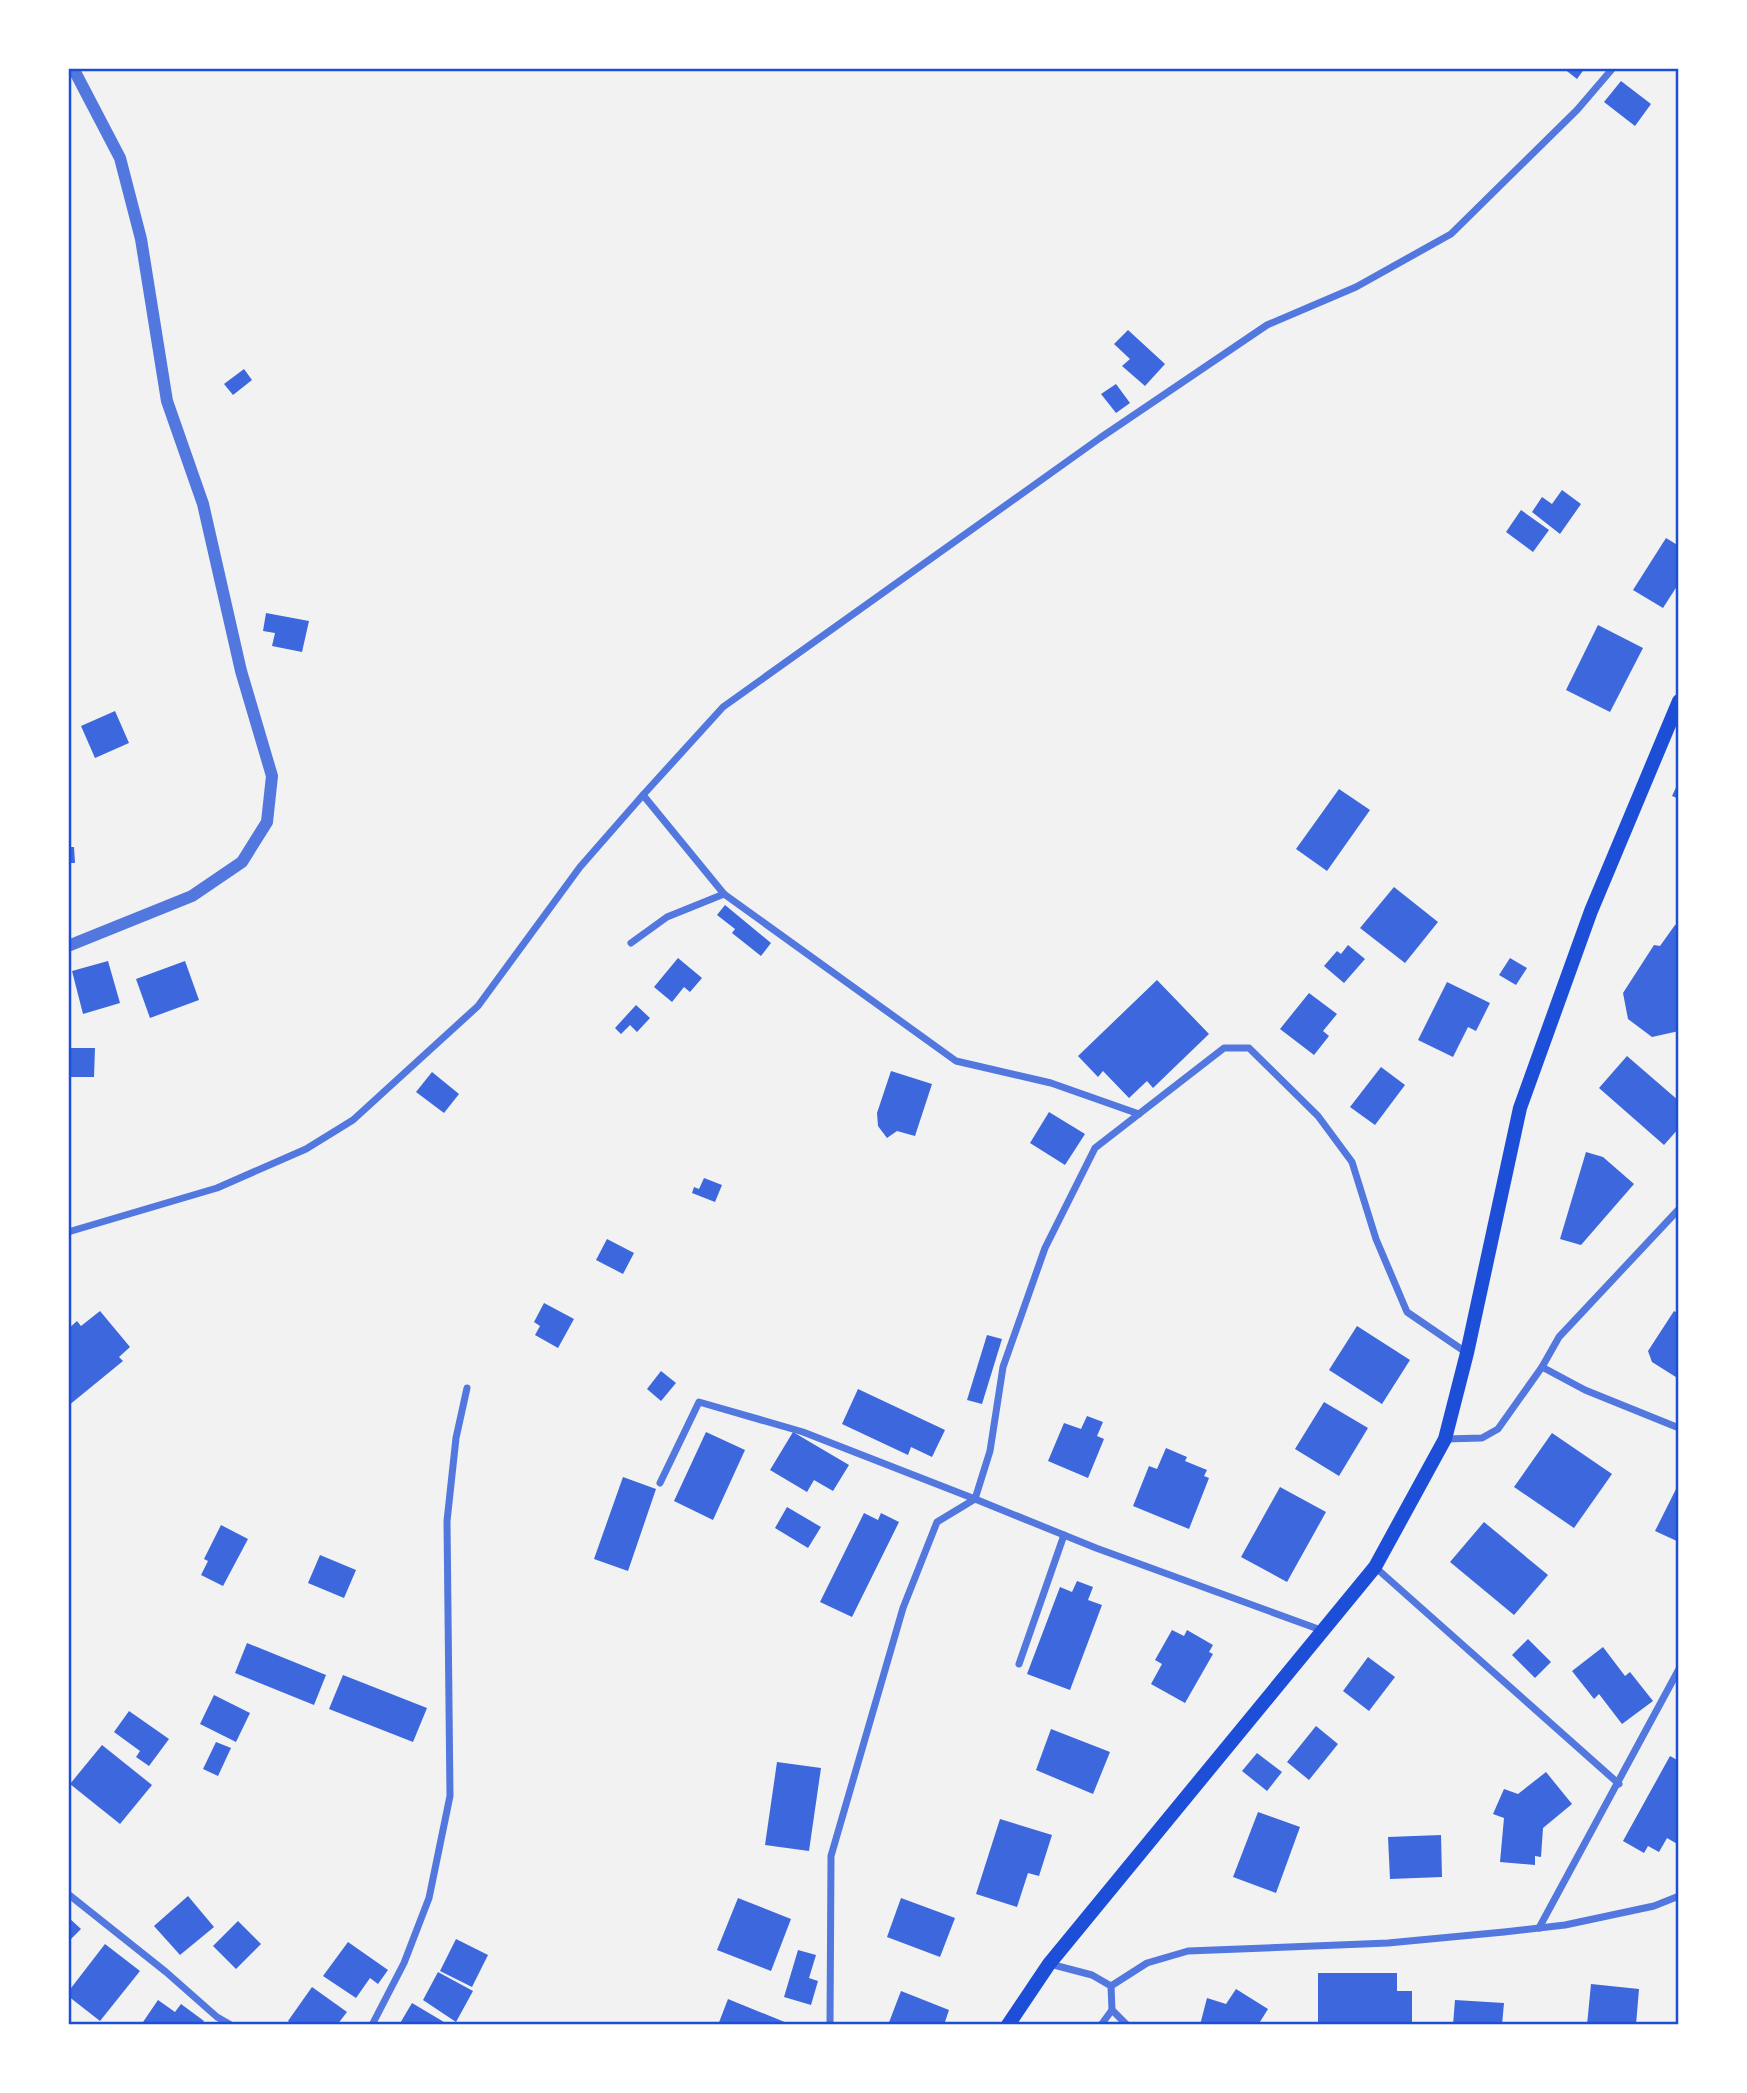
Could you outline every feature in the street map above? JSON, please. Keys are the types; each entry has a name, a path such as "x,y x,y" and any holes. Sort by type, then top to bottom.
{"main road":[{"path":"1008,2025 1049,1964 1375,1567 1446,1439 1520,1108 1591,911 1679,701"}],"street":[{"path":"68,946 192,896 242,862 267,822 272,776 238,659 203,504 167,401 141,239 120,158 73,68"},
{"path":"68,1232 216,1188 306,1149 353,1120 478,1006 580,867 723,707 1100,438 1267,325 1356,287 1451,234 1577,110 1614,68"},
{"path":"643,795 724,894 956,1061 1051,1083 1139,1114"},
{"path":"631,943 667,917 724,894"},
{"path":"830,2025 831,1856 903,1608 937,1522 975,1499 990,1451 1003,1367 1045,1248 1095,1148 1224,1048 1249,1048 1318,1116 1352,1162 1376,1239 1407,1311 1467,1353"},
{"path":"1446,1439 1482,1438 1498,1429 1542,1367 1559,1337 1679,1209"},
{"path":"1542,1367 1585,1390 1679,1428"},
{"path":"372,2025 404,1963 429,1898 450,1796 447,1521 456,1438 467,1388"},
{"path":"660,1483 699,1402 803,1432 1064,1535 1321,1630"},
{"path":"1019,1664 1064,1535"},
{"path":"1375,1567 1619,1784"},
{"path":"1539,1928 1679,1669"},
{"path":"68,1894 217,2017 231,2025"},
{"path":"1111,1986 1147,1963 1188,1951 1388,1943 1539,1928 1654,1906 1679,1896"},
{"path":"1049,1964 1092,1975 1111,1986"},
{"path":"1101,2025 1112,2010 1111,1986"},
{"path":"1112,2010 1127,2025"}],"building":[{"path":"1563,68 1585,68 1577,79"},
{"path":"1621,81 1651,104 1635,126 1604,102"},
{"path":"1128,330 1165,364 1145,386 1122,366 1130,359 1114,344"},
{"path":"244,369 252,380 233,395 224,384"},
{"path":"1116,384 1130,403 1116,413 1101,394"},
{"path":"1562,490 1581,504 1560,534 1532,512 1542,497 1552,504"},
{"path":"1521,510 1549,530 1533,552 1506,532"},
{"path":"1666,538 1679,546 1679,583 1663,608 1633,590"},
{"path":"266,613 309,621 302,652 272,646 275,633 263,631"},
{"path":"1598,625 1643,648 1610,712 1566,690"},
{"path":"115,711 129,743 95,758 81,726"},
{"path":"1679,781 1679,799 1672,796"},
{"path":"1339,789 1370,810 1327,871 1296,849"},
{"path":"68,847 74,847 75,863 68,863"},
{"path":"1394,887 1438,922 1405,963 1360,928"},
{"path":"725,905 771,943 761,956 732,933 735,929 717,915"},
{"path":"1679,924 1679,1031 1652,1037 1628,1019 1623,993 1654,945 1660,946 1675,925"},
{"path":"1348,945 1365,959 1344,983 1324,966 1337,951 1341,954"},
{"path":"678,958 702,978 690,992 684,987 672,1002 654,987"},
{"path":"1510,958 1527,968 1516,985 1499,975"},
{"path":"108,961 120,1003 83,1014 72,971"},
{"path":"185,961 199,1000 150,1018 136,979"},
{"path":"1157,980 1209,1034 1153,1088 1147,1081 1129,1098 1103,1071 1098,1077 1078,1056"},
{"path":"1447,982 1490,1003 1476,1031 1468,1027 1453,1057 1418,1040"},
{"path":"1309,993 1337,1014 1323,1031 1329,1036 1314,1055 1280,1029"},
{"path":"636,1005 650,1018 637,1032 630,1025 621,1034 615,1028"},
{"path":"68,1048 95,1048 94,1077 68,1077"},
{"path":"1627,1056 1679,1101 1679,1128 1664,1145 1599,1088"},
{"path":"1381,1067 1405,1085 1375,1125 1350,1107"},
{"path":"891,1071 932,1084 915,1136 897,1131 887,1138 878,1126 877,1113"},
{"path":"432,1072 459,1094 444,1113 416,1092"},
{"path":"1049,1112 1085,1134 1065,1165 1030,1143"},
{"path":"1586,1152 1603,1157 1634,1184 1581,1245 1560,1239"},
{"path":"704,1178 722,1185 715,1202 692,1193 694,1187 699,1189"},
{"path":"607,1239 634,1253 623,1274 596,1260"},
{"path":"544,1303 574,1319 558,1348 535,1335 540,1326 534,1322"},
{"path":"100,1311 130,1347 119,1357 123,1361 68,1406 68,1329 77,1321 81,1326"},
{"path":"1674,1311 1679,1314 1679,1379 1652,1362 1648,1351"},
{"path":"1357,1326 1410,1360 1382,1404 1329,1370"},
{"path":"987,1335 1002,1339 982,1404 967,1400"},
{"path":"661,1371 676,1383 661,1401 647,1389"},
{"path":"858,1389 945,1430 932,1457 911,1447 908,1455 842,1424"},
{"path":"1324,1402 1368,1428 1339,1476 1295,1449"},
{"path":"1087,1416 1103,1422 1097,1436 1104,1439 1088,1478 1048,1461 1064,1423 1081,1429"},
{"path":"706,1432 745,1450 713,1520 674,1501"},
{"path":"793,1432 849,1465 833,1491 814,1480 807,1492 770,1470"},
{"path":"1552,1433 1612,1474 1574,1528 1514,1487"},
{"path":"1166,1448 1187,1457 1185,1461 1207,1470 1204,1476 1209,1478 1189,1529 1133,1506 1149,1466 1157,1469"},
{"path":"623,1477 656,1489 628,1571 594,1559"},
{"path":"1679,1483 1679,1542 1655,1531"},
{"path":"1280,1487 1326,1512 1287,1582 1241,1557"},
{"path":"787,1507 821,1527 808,1548 775,1528"},
{"path":"864,1513 878,1520 881,1513 899,1522 852,1617 820,1602"},
{"path":"1484,1522 1548,1575 1514,1615 1450,1562"},
{"path":"221,1525 248,1539 223,1586 201,1575 208,1561 204,1559"},
{"path":"320,1555 356,1570 344,1598 308,1583"},
{"path":"1077,1581 1093,1587 1088,1600 1102,1605 1070,1690 1027,1674 1060,1587 1072,1592"},
{"path":"1172,1630 1184,1636 1187,1630 1213,1645 1209,1652 1213,1654 1185,1703 1151,1684 1162,1664 1155,1660"},
{"path":"1528,1639 1551,1662 1535,1678 1512,1655"},
{"path":"247,1643 326,1675 314,1705 235,1673"},
{"path":"1603,1647 1625,1676 1630,1672 1653,1701 1622,1724 1599,1694 1594,1699 1572,1671"},
{"path":"1368,1657 1395,1677 1369,1711 1343,1691"},
{"path":"343,1675 427,1708 413,1742 329,1709"},
{"path":"214,1695 250,1713 236,1742 200,1724"},
{"path":"129,1711 169,1739 149,1766 136,1757 140,1751 114,1732"},
{"path":"1316,1726 1338,1744 1309,1780 1287,1762"},
{"path":"1051,1729 1110,1752 1093,1794 1036,1770"},
{"path":"216,1742 231,1748 218,1776 203,1769"},
{"path":"102,1745 152,1785 120,1824 70,1784"},
{"path":"1257,1753 1282,1772 1267,1791 1242,1771"},
{"path":"1670,1756 1679,1761 1679,1845 1667,1838 1659,1852 1648,1846 1644,1853 1623,1841"},
{"path":"777,1762 821,1768 809,1851 765,1845"},
{"path":"1546,1772 1572,1804 1543,1828 1541,1857 1535,1856 1535,1865 1500,1862 1504,1818 1493,1814 1504,1789 1518,1794"},
{"path":"1258,1812 1300,1827 1276,1893 1233,1877"},
{"path":"1000,1819 1052,1835 1039,1876 1028,1873 1017,1907 976,1894"},
{"path":"1441,1835 1442,1877 1390,1879 1388,1837"},
{"path":"188,1896 214,1927 180,1955 154,1926"},
{"path":"738,1898 791,1919 771,1971 717,1950"},
{"path":"901,1898 955,1918 940,1957 887,1937"},
{"path":"68,1917 81,1929 68,1942"},
{"path":"238,1921 261,1944 236,1969 213,1946"},
{"path":"456,1939 488,1955 472,1987 440,1971"},
{"path":"348,1942 388,1970 378,1984 370,1978 356,1998 323,1976"},
{"path":"105,1944 140,1971 100,2021 68,1996 68,1992"},
{"path":"798,1950 816,1955 809,1978 818,1981 811,2005 784,1997"},
{"path":"438,1972 473,1991 456,2022 423,2000"},
{"path":"1318,1973 1397,1973 1397,1991 1412,1991 1412,2025 1318,2023"},
{"path":"1591,1984 1639,1989 1636,2025 1587,2025"},
{"path":"312,1987 347,2012 337,2025 293,2025 288,2021"},
{"path":"1236,1989 1268,2009 1258,2025 1200,2025 1207,1998 1226,2004"},
{"path":"901,1991 949,2010 944,2025 888,2025"},
{"path":"728,1999 792,2025 718,2025"},
{"path":"158,2000 175,2012 181,2004 204,2021 201,2025 141,2025"},
{"path":"1455,2000 1504,2003 1502,2025 1453,2025"},
{"path":"412,2003 449,2025 399,2025"}]}
